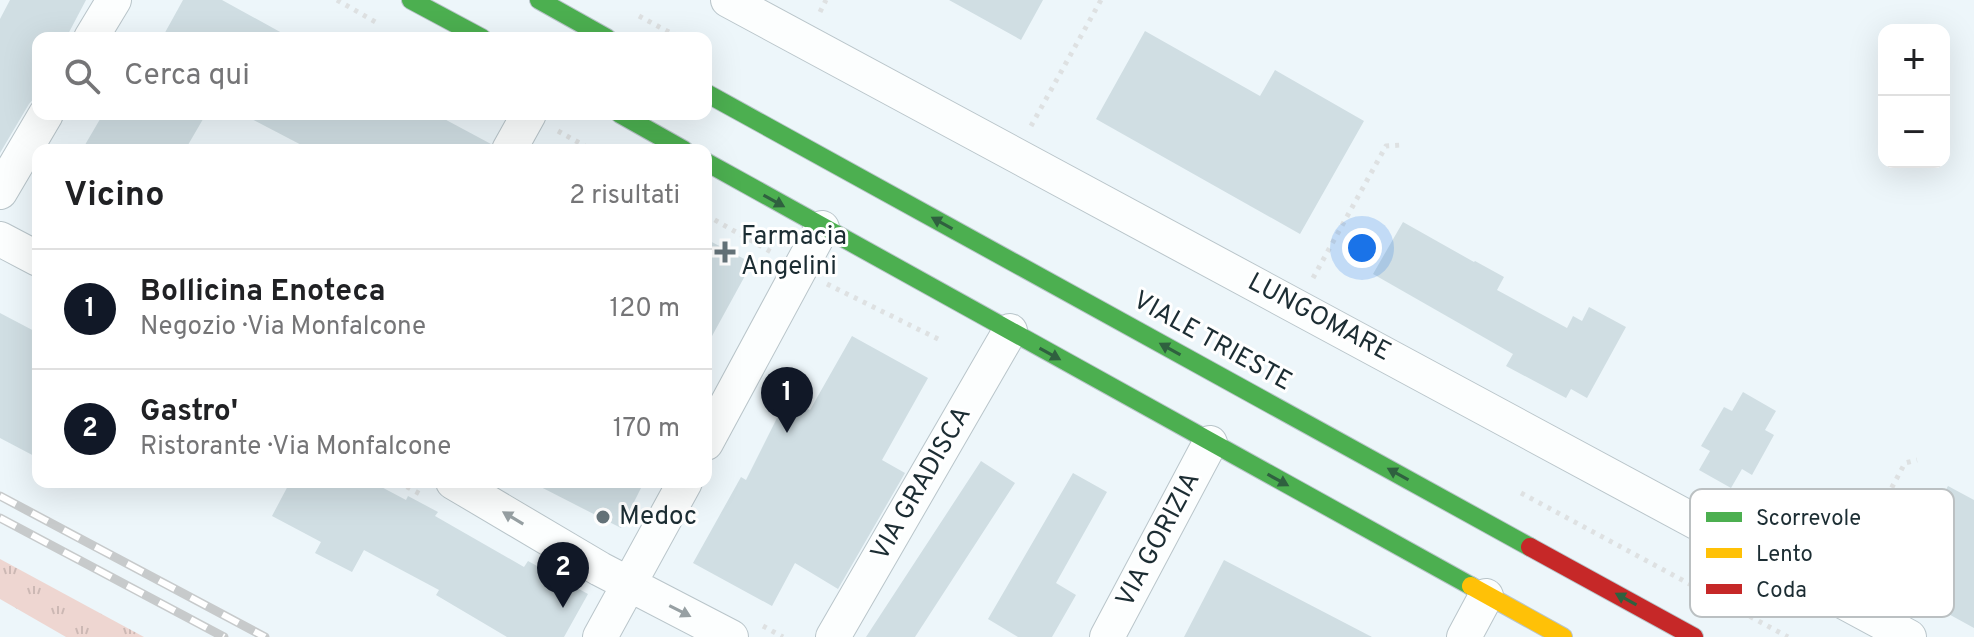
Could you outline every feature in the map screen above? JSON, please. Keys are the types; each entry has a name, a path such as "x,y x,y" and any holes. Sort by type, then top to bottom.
{"street":[{"path":"95,32 114,0"},
{"path":"411,0 471,32"},
{"path":"539,0 596,32"},
{"name":"LUNGOMARE","path":"728,0 1690,518"},
{"name":"VIALE TRIESTE","path":"712,96 1694,637"},
{"path":"0,192 42,120"},
{"path":"512,144 526,120"},
{"path":"631,120 673,144"},
{"path":"712,165 1563,637"},
{"path":"712,432 822,228"},
{"path":"0,239 32,256"},
{"name":"VIA GRADISCA","path":"833,637 1010,331"},
{"name":"VIA GORIZIA","path":"1107,637 1210,443"},
{"path":"463,488 629,585 744,630"},
{"path":"600,637 682,488"},
{"path":"1464,637 1486,596"},
{"name":"LUNGOMARE","path":"1873,617 1909,637"}],"path":[{"path":"337,0 391,30"},
{"path":"1014,154 1101,0"},
{"path":"634,13 669,32"},
{"path":"1298,307 1386,146 1401,145"},
{"path":"712,218 778,256"},
{"path":"821,281 941,341"},
{"path":"1891,489 1905,463 1917,460"},
{"path":"744,630 783,637"}],"green space":[{"path":"0,559 144,637 66,637 0,599"}],"building":[{"path":"10,0 86,0 69,32 32,32 32,101 0,153 0,19"},
{"path":"183,0 222,0 280,32 165,32"},
{"path":"949,0 1043,0 1021,40"},
{"path":"1145,31 1260,96 1275,70 1364,121 1300,234 1096,119"},
{"path":"100,120 202,120 188,144 86,144"},
{"path":"254,120 446,120 491,144 300,144"},
{"path":"1403,222 1504,277 1497,290 1567,328 1573,316 1582,321 1589,307 1626,327 1587,398 1571,389 1566,398 1506,366 1513,354 1373,274"},
{"path":"712,242 752,263 712,336"},
{"path":"0,313 32,330 32,455 0,438"},
{"path":"852,336 928,378 882,460 905,473 838,589 795,563 772,606 693,563 741,477 746,480 787,398 810,410"},
{"path":"1743,392 1776,411 1765,430 1774,435 1752,475 1742,469 1731,488 1699,470 1710,451 1701,446 1724,407 1732,411"},
{"path":"981,461 1015,483 915,637 866,637"},
{"path":"1073,473 1107,492 1056,583 1076,595 1052,637 1018,637 988,619"},
{"path":"287,488 383,488 406,500 408,496 438,512 435,516 524,567 528,561 588,594 564,637 507,637 436,595 439,590 364,550 352,572 315,553 321,542 272,516"},
{"path":"543,488 641,488 621,528"},
{"path":"1954,489 1974,500 1974,628 1954,617"},
{"path":"1224,560 1372,637 1184,637"}],"railway":[{"path":"0,496 265,637"},
{"path":"0,518 224,637"}],"traffic: fast":[{"path":"411,0 471,32"},
{"path":"539,0 596,32"},
{"path":"712,96 1530,547"},
{"path":"631,120 673,144"},
{"path":"712,165 1471,586"}],"traffic: slow":[{"path":"1471,586 1563,637"}],"traffic: jam":[{"path":"1530,547 1694,637"}],"place":[{"name":"Farmacia Angelini","path":"725,252"},
{"name":"Bollicina Enoteca","path":"787,433"},
{"name":"Medoc","path":"603,517"},
{"name":"Gastro'","path":"563,608"}]}
